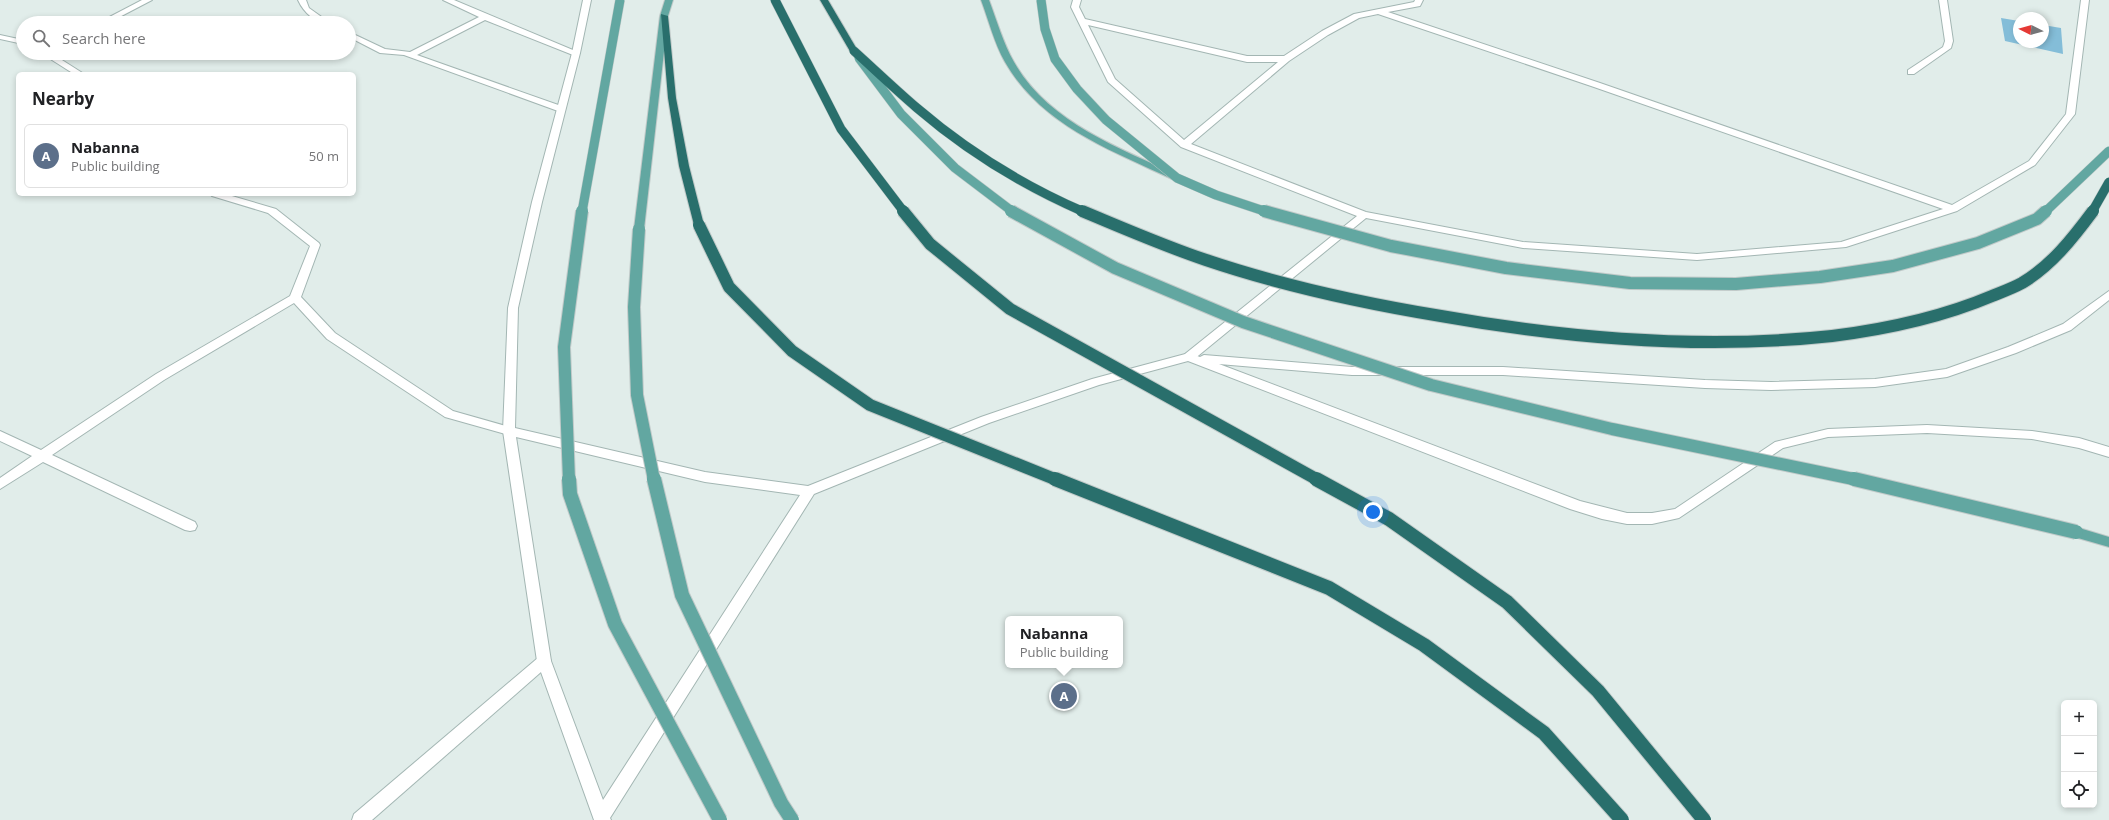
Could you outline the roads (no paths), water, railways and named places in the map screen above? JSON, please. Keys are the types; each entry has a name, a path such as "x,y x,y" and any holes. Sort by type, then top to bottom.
{"highway":[{"path":"775,0 841,129 878,179 930,244 1010,309 1389,519 1507,602 1598,691 1704,820"},
{"path":"824,0 854,51 918,110 978,154 1050,197 1134,233 1206,260 1296,287 1387,307 1457,319 1592,338 1686,342 1792,340 1882,330 1964,308 2022,283 2060,253 2092,212 2109,182"},
{"path":"664,16 672,98 684,166 699,225 729,287 792,351 870,405 1328,588 1424,645 1544,733 1622,820"}],"main road":[{"path":"620,0 584,197 564,347 570,494 615,624 720,820"},
{"path":"669,0 664,16 639,229 634,307 637,395 654,478 682,596 781,803 792,820"},
{"path":"985,0 1010,62 1026,87 1055,116 1081,132 1177,178 1216,194 1290,219 1399,248 1506,268 1630,283 1736,284 1820,277 1893,266 1978,243 2038,219 2109,151"},
{"path":"1041,0 1045,29 1055,59 1078,89 1106,120 1177,178"},
{"path":"854,51 901,114 955,168 1016,214 1115,268 1243,322 1431,385 1612,429 1894,487 2109,542"}],"street":[{"path":"116,16 148,0"},
{"path":"302,0 306,9 316,16"},
{"path":"447,0 523,33 576,53"},
{"path":"587,0 576,53 537,202 513,308 509,431 544,661 602,819"},
{"path":"1077,0 1075,8 1111,80 1184,145 1364,215 1523,245 1697,257 1842,246 1952,209 2032,163 2070,114 2085,0"},
{"path":"1184,145 1286,59 1325,33 1357,16 1417,4 1419,0"},
{"path":"1911,72 1947,48 1949,41 1943,0"},
{"path":"1379,12 1583,80 1952,209"},
{"path":"410,55 486,16"},
{"path":"1082,21 1247,59 1286,59"},
{"path":"0,37 16,40"},
{"path":"356,38 383,51 410,55 562,109"},
{"path":"57,60 77,72"},
{"path":"0,484 160,378 295,298 315,245 272,212 221,196"},
{"path":"1189,357 1364,215"},
{"path":"295,298 331,336 449,414 509,431 705,477 809,491 986,420 1096,382 1189,357 1322,370 1503,371 1705,384 1771,386 1875,383 1947,373 2067,327 2109,295"},
{"path":"1189,357 1575,505 1608,516 1639,520 1663,518 1679,513 1779,445 1806,436 1828,433 1927,429 2032,435 2079,443 2109,452"},
{"path":"0,436 190,526"},
{"path":"602,819 809,491"},
{"path":"360,820 544,661"}],"water":[{"path":"2001,18 2013,20 2013,43 2005,41"},
{"path":"2049,26 2061,28 2063,54 2036,48 2049,48"}],"place":[{"name":"Nabanna","path":"1064,696"}]}
